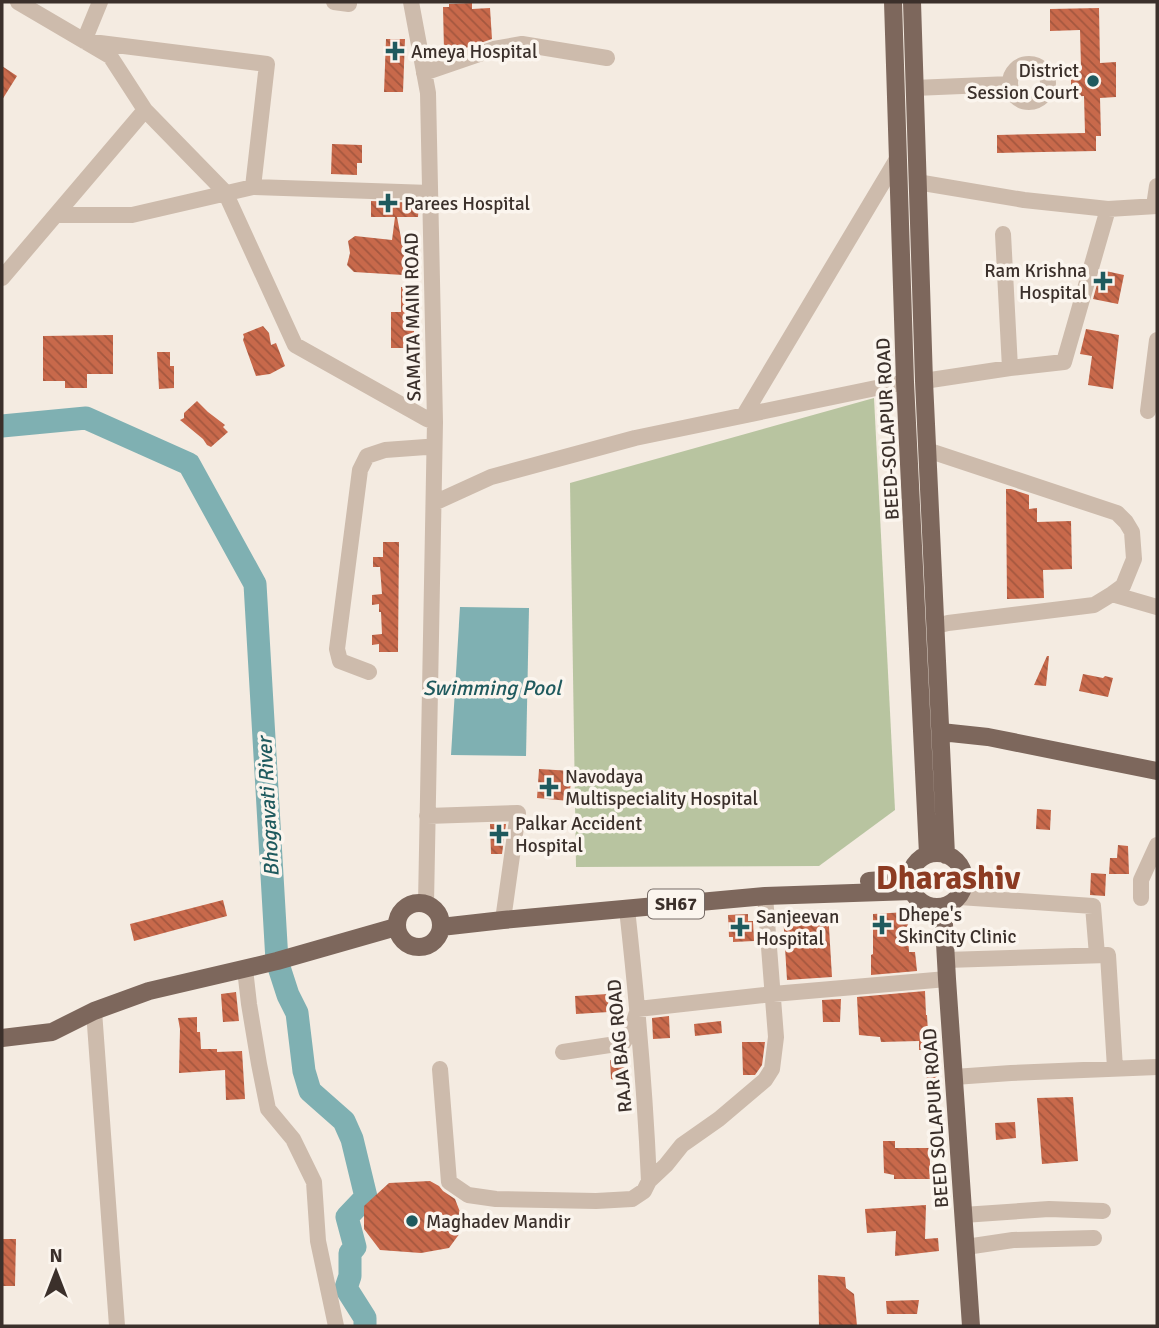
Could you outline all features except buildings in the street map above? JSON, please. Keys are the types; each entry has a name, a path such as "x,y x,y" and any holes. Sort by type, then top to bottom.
{"main road":[{"name":"BEED-SOLAPUR ROAD","path":"893,2 905,382 937,854"},
{"name":"BEED-SOLAPUR ROAD","path":"912,2 924,381 941,732 937,854"},
{"path":"941,732 988,737 1157,771"},
{"path":"937,854 960,864 965,880 964,889 952,904 933,908 917,899 911,884 915,864 921,858 937,854"},
{"path":"503,917 911,884"},
{"name":"SH67","path":"441,923 911,884"},
{"path":"422,903 433,907 441,923 436,941 423,948 415,948 402,941 396,927 405,907 422,903"},
{"name":"BEED SOLAPUR ROAD","path":"943,907 971,1326"},
{"path":"2,1038 52,1032 94,1011 149,991 245,969 396,927"}],"street":[{"path":"21,2 110,56 145,110 225,192 296,345 431,421"},
{"path":"84,41 100,2"},
{"name":"SAMATA MAIN ROAD","path":"411,2 428,93 431,421"},
{"path":"84,41 267,64 253,187"},
{"path":"424,73 494,49 522,44 607,58"},
{"path":"914,89 1010,84"},
{"path":"2,278 145,110"},
{"path":"744,415 897,159"},
{"path":"917,182 1024,200 1108,209 1155,206 1157,186"},
{"path":"56,215 132,215 253,187 430,193"},
{"path":"924,381 1064,362 1108,209"},
{"path":"1003,234 1010,368"},
{"path":"1147,411 1157,341"},
{"path":"434,503 491,477 635,438 905,382"},
{"path":"422,903 426,447 431,421"},
{"path":"422,903 427,816 434,503 431,421"},
{"path":"369,672 340,661 337,649 360,470 368,456 385,450 426,447"},
{"path":"927,450 1117,513 1132,532 1134,559 1123,586 1094,605 936,626"},
{"path":"1112,594 1157,607"},
{"path":"427,816 518,813 503,917"},
{"path":"1141,898 1141,880 1157,845"},
{"path":"440,1069 449,1182 468,1195 496,1199 632,1199 644,1191 649,1181 682,1145 719,1119 765,1080 772,1069 776,1037 765,896"},
{"path":"959,897 1093,906 1097,955"},
{"name":"RAJA BAG ROAD","path":"627,909 638,1009 649,1181"},
{"path":"946,960 1108,955 1115,1068"},
{"path":"245,969 268,1109 293,1139 314,1182 318,1241 337,1326"},
{"path":"563,1052 623,1043 631,1031 638,1009 947,979"},
{"path":"94,1011 117,1326"},
{"path":"954,1077 1157,1067"},
{"path":"963,1215 1049,1209 1103,1211"},
{"path":"965,1247 1013,1240 1094,1238"}],"green space":[{"path":"874,398 895,810 819,866 576,867 570,483"}],"water":[{"name":"Swimming Pool","path":"460,607 529,608 526,756 451,755"}],"waterway":[{"name":"Bhogavati River","path":"2,426 86,418 189,464 255,584 277,961 297,1013 304,1071 310,1091 344,1121 352,1139 366,1197 347,1217 355,1247 350,1253 350,1276 346,1288 365,1318 365,1326"}],"place":[{"name":"Ameya Hospital","path":"395,51"},
{"name":"District Session Court","path":"1093,81"},
{"name":"Parees Hospital","path":"388,203"},
{"name":"Ram Krishna Hospital","path":"1103,281"},
{"name":"Navodaya Multispeciality Hospital","path":"549,787"},
{"name":"Palkar Accident Hospital","path":"499,834"},
{"name":"Dhepe's SkinCity Clinic","path":"882,925"},
{"name":"Sanjeevan Hospital","path":"740,927"},
{"name":"Maghadev Mandir","path":"412,1221"}],"district":[{"name":"Dharashiv","path":"948,877"}]}
